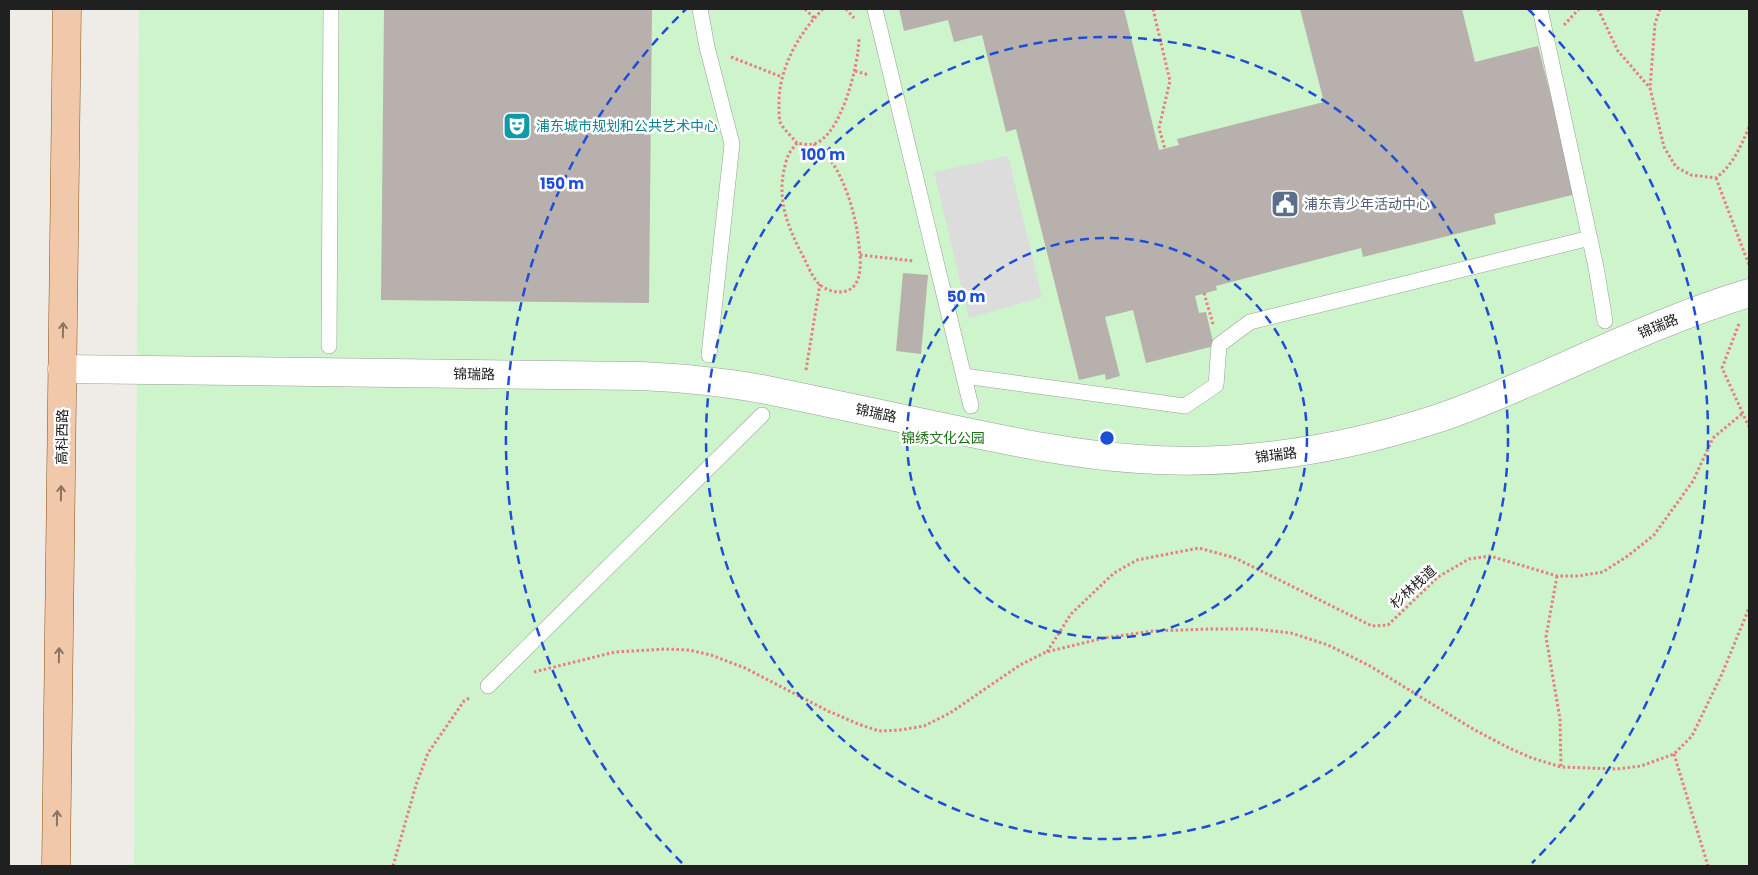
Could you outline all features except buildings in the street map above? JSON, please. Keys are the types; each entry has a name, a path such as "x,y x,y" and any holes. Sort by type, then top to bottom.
{"main road":[{"name":"高科西路","path":"56,866 67,9"}],"street":[{"name":"锦瑞路","path":"62,369 676,377 767,390 1010,441 1078,453 1139,459 1204,461 1263,457 1322,449 1380,436 1438,418 1507,391 1686,315 1745,281"}],"lane":[{"path":"329,346 331,9"},
{"path":"700,9 707,48 732,144 710,355"},
{"path":"875,9 971,406"},
{"path":"1540,9 1549,42 1590,238 1605,321"},
{"path":"964,376 1185,406 1216,384 1219,345 1250,322 1590,238"},
{"path":"488,686 762,415"}],"path":[{"path":"805,9 814,18"},
{"path":"823,9 814,18 791,55 782,77 779,95 780,121 797,143 813,144 826,137 829,132 846,99 857,62 859,33"},
{"path":"846,9 854,16 856,25"},
{"path":"1152,9 1170,81 1159,128 1164,149"},
{"path":"1598,9 1618,51 1650,88"},
{"path":"1660,9 1655,24 1650,88 1664,147 1676,167 1691,175 1716,178 1726,170 1749,127"},
{"path":"707,48 782,77"},
{"path":"797,143 787,157 783,177 782,198 786,221 794,240 820,284 830,290 840,292 850,290 855,285 860,274 860,254 850,201 835,168 825,154 813,144"},
{"path":"1716,178 1749,266 1745,281"},
{"path":"860,254 937,264"},
{"path":"797,369 806,371 820,284"},
{"path":"1204,293 1219,345"},
{"path":"1739,323 1722,368 1749,427"},
{"name":"杉林栈道","path":"1046,652 1071,614 1114,573 1137,560 1199,548 1235,558 1372,626 1388,625 1438,577 1469,559 1490,556 1557,576 1578,576 1603,572 1629,555 1654,535 1693,481 1713,438 1743,413"},
{"path":"1557,576 1546,637 1560,719 1561,767"},
{"path":"531,672 615,652 666,649 689,650 711,655 745,668 828,710 879,731 924,726 950,713 1020,665 1046,652 1104,638 1153,631 1211,628 1255,629 1291,633 1328,645 1370,666 1473,729 1509,748 1561,767 1617,769 1641,766 1674,754 1692,736 1722,674 1749,608"},
{"path":"393,866 416,786 428,753 464,702 488,686"},
{"path":"1674,754 1708,866"}],"green space":[{"name":"锦绣文化公园","path":"139,9 1749,9 1749,866 134,866"}],"shaded area":[{"path":"1008,156 1042,297 969,318 934,172"}],"place":[{"name":"浦东城市规划和公共艺术中心","path":"517,126"},
{"name":"浦东青少年活动中心","path":"1285,204"}]}
